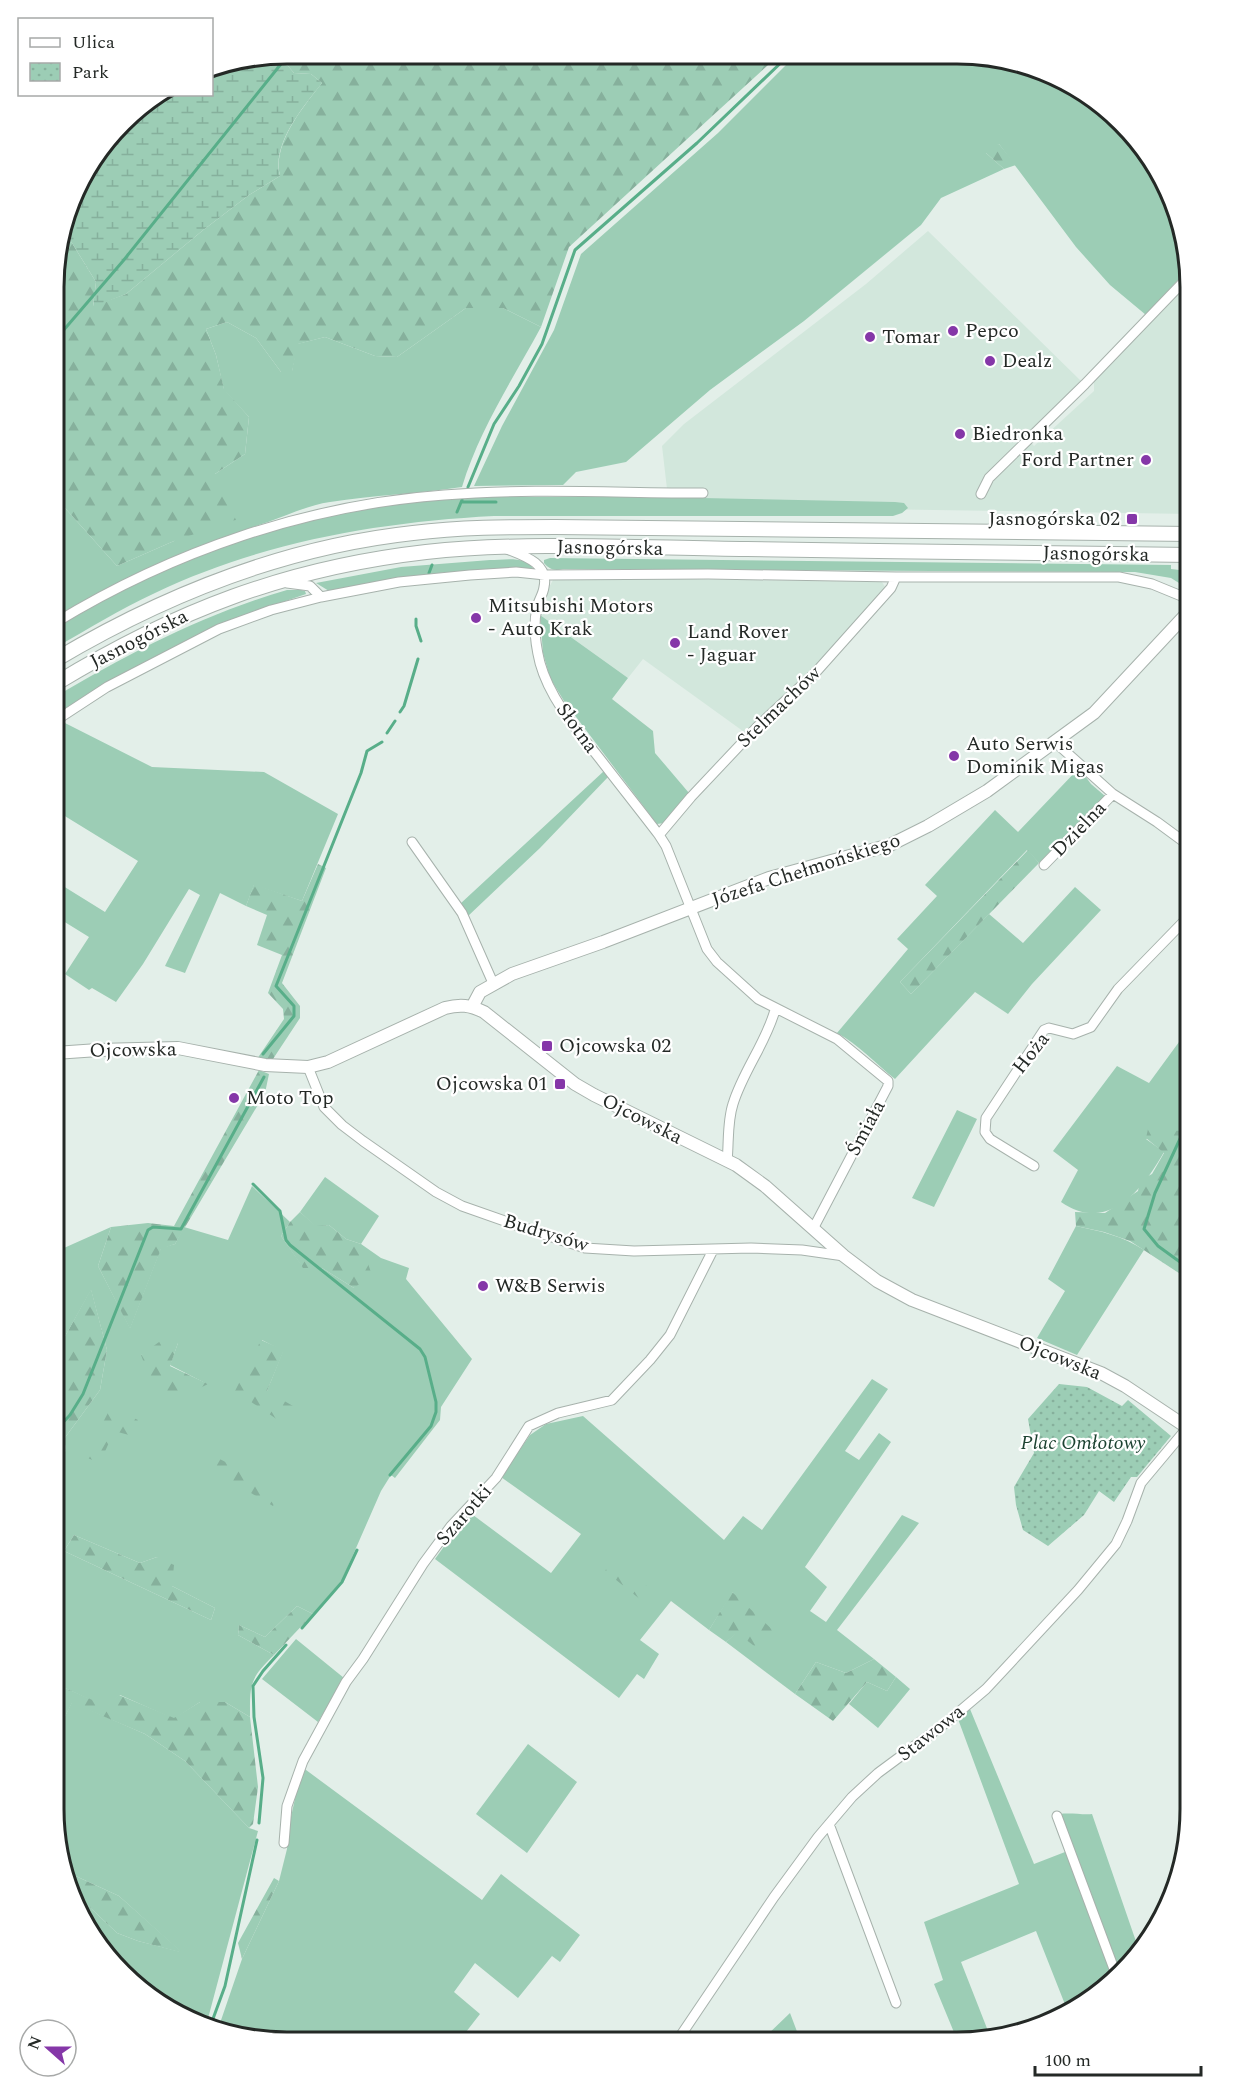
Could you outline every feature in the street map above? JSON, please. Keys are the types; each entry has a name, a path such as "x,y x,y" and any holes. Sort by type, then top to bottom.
{"main road":[{"name":"Jasnogórska","path":"64,656 151,608 232,574 325,548 412,533 498,527 555,527 1180,534"},
{"name":"Jasnogórska","path":"64,679 117,648 173,620 226,598 308,573 382,558 450,550 504,548 1180,554"}],"street":[{"path":"981,494 989,478 1180,285"},
{"path":"64,618 106,593 184,557 257,531 340,509 442,495 487,492 703,493"},
{"path":"504,548 532,560 545,575"},
{"path":"64,715 107,687 219,629 271,610 321,597 439,577 516,572 545,575 1119,577 1152,584 1180,595"},
{"name":"Słotna","path":"545,575 545,586 537,609 536,622 540,662 547,681 561,707 583,738 666,846 691,909"},
{"name":"Stelmachów","path":"659,835 691,797 757,727 816,672 891,588 896,577"},
{"path":"276,582 307,585 321,597"},
{"name":"Józefa Chełmońskiego","path":"472,1007 480,992 512,974 603,942 769,878 891,845 928,826 987,791 1108,700 1180,621"},
{"name":"Dzielna","path":"1055,742 1113,794 1180,839"},
{"name":"Dzielna","path":"1044,865 1113,794"},
{"path":"412,842 462,913 493,983"},
{"name":"Śmiała","path":"691,909 700,935 717,962 758,999 775,1010 837,1039 888,1081 888,1086 813,1229"},
{"name":"Hoża","path":"1034,1166 990,1139 985,1132 986,1118 1044,1030 1049,1028 1073,1034 1091,1027 1118,989 1180,925"},
{"name":"Ojcowska","path":"64,1052 178,1048 265,1065 309,1067 328,1062 445,1008 461,1005 472,1007 484,1012 575,1084 727,1161 765,1186 844,1256 877,1281 912,1300 1101,1373 1125,1386 1180,1423"},
{"path":"727,1161 732,1108 737,1092 771,1025 775,1010"},
{"name":"Budrysów","path":"309,1067 324,1107 342,1125 436,1192 462,1206 585,1248 634,1251 761,1248 802,1250 844,1256"},
{"name":"Szarotki","path":"284,1843 287,1806 303,1761 346,1682 423,1564 451,1526 496,1478 529,1426 558,1413 612,1400 650,1360 670,1335 713,1250"},
{"name":"Stawowa","path":"683,2032 774,1897 829,1824 852,1797 878,1773 947,1722 986,1689 1078,1590 1116,1544 1141,1483 1180,1439"},
{"path":"1057,1816 1113,1967"},
{"path":"829,1824 896,2003"}],"shaded area":[{"path":"928,231 1081,381 1026,437 1034,446 1094,391 1094,379 1180,288 1180,514 669,506 662,446 684,424 866,284"},
{"path":"604,578 882,582 885,587 814,671 747,734 643,659 628,678 540,615 546,593 553,580"}],"green space":[{"path":"286,64 769,64 569,247 541,327 503,308 466,308 397,357 375,356 325,337 298,344 292,372 281,372 256,338 227,322 206,329 216,355 224,389 249,417 245,454 215,474 236,520 174,541 117,566 64,507 64,288 70,240 96,282 93,306 126,294 202,231 249,195 280,176 279,164 285,139 298,115 322,83 311,74 294,73"},
{"path":"286,64 294,73 311,74 322,83 298,114 285,139 278,164 280,176 249,195 202,231 126,294 93,307 96,282 70,240 72,230 81,202 94,176 120,141 141,120 173,96 213,96 213,77 244,69"},
{"path":"787,64 957,64 986,66 1029,76 1069,94 1093,111 1115,130 1143,164 1169,216 1179,259 1180,278 1146,315 1110,285 1076,247 999,144 986,153 1004,169 941,198 921,225 804,321 710,390 626,462 576,472 563,485 474,486 502,426 554,330 581,254 718,133"},
{"path":"999,144 1016,165 1004,169 986,153 986,147"},
{"path":"466,308 503,308 541,327 487,425 462,487 322,503 306,508 213,541 159,564 64,613 64,507 117,566 174,541 215,474 245,454 249,417 224,390 216,355 206,329 227,322 256,338 281,372 292,371 297,344 325,337 375,356 397,357"},
{"path":"488,497 652,497 895,502 904,503 908,508 893,516 494,516 407,523 321,538 237,560 155,593 64,643 64,621 126,587 200,554 277,528 317,518 422,501"},
{"path":"550,558 1171,565 1171,569 1180,571 1180,591 1179,583 1171,578 1135,572 555,570 548,567 544,560"},
{"path":"520,560 533,569 431,574 329,591 316,583 401,567"},
{"path":"287,590 301,590 306,594 217,625 106,683 64,709 64,692 111,665 197,623"},
{"path":"540,615 628,678 612,699 653,731 655,753 689,793 664,823 657,824 564,701 550,678 543,653"},
{"path":"64,723 152,767 264,772 338,814 302,901 254,885 246,906 220,893 185,973 165,966 200,895 189,889 143,964 116,1002 92,988 89,990 65,974 89,937 64,922 64,887 105,912 138,861 64,816"},
{"path":"1079,768 1091,784 1105,796 1039,863 1027,850 900,982 911,994 989,914 1023,943 1075,887 1101,910 1032,984 1008,1014 975,992 895,1079 860,1048 837,1033 908,949 897,939 937,896 925,885 995,810 1018,832"},
{"path":"604,771 609,776 540,848 467,917 460,904"},
{"path":"1028,850 1039,863 911,994 900,982"},
{"path":"318,864 326,868 282,983 300,1006 300,1018 273,1059 257,1059 284,1019 283,1009 268,993 282,955 257,945 267,915 246,906 254,884 302,901"},
{"path":"1179,1042 1180,1132 1146,1139 1164,1152 1145,1181 1122,1204 1108,1211 1093,1213 1078,1211 1061,1202 1078,1170 1053,1151 1117,1066 1149,1083"},
{"path":"259,1070 269,1074 265,1093 175,1244 161,1249 130,1329 98,1266 111,1227 148,1223 174,1226"},
{"path":"957,1110 977,1119 934,1207 912,1198"},
{"path":"1148,1129 1180,1131 1180,1274 1130,1241 1076,1226 1075,1212 1105,1213 1138,1191 1140,1180 1152,1174 1164,1153 1146,1138"},
{"path":"325,1177 379,1216 361,1244 346,1239 329,1225 316,1227 300,1212"},
{"path":"252,1186 290,1222 281,1236 303,1267 322,1268 354,1288 361,1244 381,1258 409,1268 406,1279 472,1359 441,1407 440,1420 395,1478 391,1475 381,1491 342,1580 313,1614 297,1606 265,1637 239,1625 238,1635 274,1655 255,1677 250,1697 250,1717 225,1702 200,1702 174,1719 120,1695 106,1707 64,1688 64,1551 64,1454 66,1450 64,1439 100,1390 107,1350 91,1290 64,1338 64,1248 111,1227 98,1266 130,1328 161,1248 175,1244 184,1227 228,1240","holes":["262,1340 283,1351 267,1391","178,1343 170,1365 207,1384 141,1355","74,1535 140,1563 157,1557 172,1586 215,1608 211,1620 64,1551"]},
{"path":"300,1212 316,1226 329,1225 346,1239 361,1244 372,1275 354,1288 322,1268 303,1268 281,1236"},
{"path":"1076,1226 1120,1238 1144,1250 1077,1355 1037,1338 1065,1291 1048,1279"},
{"path":"91,1289 107,1350 100,1390 64,1439 64,1338"},
{"path":"166,1337 178,1343 170,1366 208,1384 174,1401 153,1386 141,1355"},
{"path":"261,1340 284,1350 267,1391 293,1406 281,1422 235,1391"},
{"path":"872,1379 888,1389 845,1451 859,1460 879,1433 891,1442 805,1567 827,1587 810,1611 826,1622 902,1515 919,1523 837,1630 874,1659 846,1673 816,1662 795,1694 726,1642 736,1633 733,1592 709,1630 671,1601 640,1640 659,1654 644,1679 637,1674 619,1698 435,1559 469,1512 551,1573 581,1534 501,1477 530,1435 546,1424 583,1416 724,1540 743,1516 762,1530"},
{"name":"Plac Omłotowy","path":"1059,1384 1087,1387 1122,1406 1128,1400 1171,1436 1137,1477 1131,1477 1114,1502 1099,1491 1084,1515 1048,1546 1023,1530 1014,1487 1034,1453 1028,1419"},
{"path":"111,1407 138,1420 129,1435 114,1431 100,1463 85,1457"},
{"path":"210,1454 282,1491 273,1506 231,1481 206,1459"},
{"path":"74,1535 140,1563 157,1557 174,1565 172,1586 215,1608 211,1620 64,1551"},
{"path":"613,1558 649,1588 641,1600 605,1571"},
{"path":"732,1592 776,1633 761,1651 737,1633 726,1642 709,1630"},
{"path":"297,1606 313,1614 274,1655 238,1635 239,1625 265,1637"},
{"path":"296,1639 344,1678 318,1722 262,1679"},
{"path":"874,1659 896,1677 887,1691 867,1682 833,1721 795,1694 816,1662 846,1673"},
{"path":"896,1677 910,1689 878,1728 849,1704 867,1682 887,1691"},
{"path":"64,1687 106,1706 119,1695 174,1718 200,1702 225,1702 250,1717 258,1787 253,1824 249,1828 185,1761 145,1734 72,1703 64,1718"},
{"path":"72,1702 145,1734 185,1761 249,1828 258,1831 208,2017 176,2002 141,1976 120,1955 94,1920 86,1904 117,1933 181,1952 119,1896 75,1876 65,1823 64,1718"},
{"path":"970,1709 1034,1864 1065,1852 1052,1816 1067,1813 1092,1814 1136,1941 1104,1976 1065,2004 1036,1931 961,1962 988,2030 954,2032 934,1984 943,1980 924,1922 1019,1884 958,1719"},
{"path":"528,1744 577,1782 527,1853 476,1814"},
{"path":"302,1767 482,1900 501,1874 580,1935 560,1962 552,1956 518,1998 475,1963 454,1992 480,2014 466,2032 288,2032 259,2030 221,2021 242,1959 279,1881 287,1849 289,1826"},
{"path":"75,1876 119,1896 183,1953 117,1933 86,1904"},
{"path":"274,1878 279,1881 242,1959 238,1943"},
{"path":"790,2013 797,2032 770,2032"}],"waterway":[{"path":"64,330 123,261 281,64"},
{"path":"468,487 494,424 519,386 542,344 575,250 697,143 780,64"},
{"path":"457,512 462,500"},
{"path":"462,502 496,502"},
{"path":"429,573 432,565"},
{"path":"416,619 421,641"},
{"path":"400,712 404,706 418,659"},
{"path":"387,733 395,721"},
{"path":"263,1054 294,1016 294,1006 276,986 361,773 367,751 382,742"},
{"path":"64,1421 83,1394 148,1230 153,1227 181,1229 264,1077"},
{"path":"1180,1139 1155,1193 1144,1229 1158,1246 1180,1262"},
{"path":"253,1184 280,1211 286,1240 290,1245 420,1349 425,1357 436,1402 436,1412 431,1426 390,1475"},
{"path":"302,1628 342,1582 357,1550"},
{"path":"259,1823 263,1778 254,1717 253,1686 286,1645"},
{"path":"213,2019 225,1986 257,1840"}],"place":[{"name":"Pepco","path":"953,331"},
{"name":"Tomar","path":"870,337"},
{"name":"Dealz","path":"990,361"},
{"name":"Biedronka","path":"960,434"},
{"name":"Ford Partner","path":"1146,460"},
{"name":"Jasnogórska 02","path":"1132,519"},
{"name":"Mitsubishi Motors - Auto Krak","path":"476,618"},
{"name":"Land Rover - Jaguar","path":"675,643"},
{"name":"Auto Serwis Dominik Migas","path":"954,756"},
{"name":"Ojcowska 02","path":"547,1046"},
{"name":"Ojcowska 01","path":"560,1084"},
{"name":"Moto Top","path":"234,1098"},
{"name":"W&B Serwis","path":"483,1286"}]}
